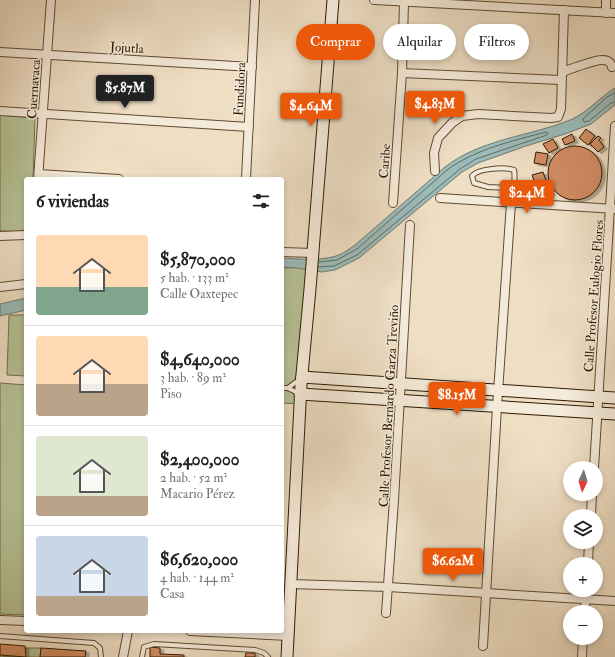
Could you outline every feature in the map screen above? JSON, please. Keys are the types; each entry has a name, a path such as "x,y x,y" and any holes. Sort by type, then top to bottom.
{"street":[{"name":"Cuernavaca","path":"39,177 51,0"},
{"name":"Fundidora","path":"246,177 255,0"},
{"path":"287,657 300,394 313,254 333,0"},
{"path":"374,0 615,13"},
{"path":"606,0 606,13"},
{"name":"Caribe","path":"393,203 402,73 404,2"},
{"path":"435,171 434,153 438,138 452,123 462,116 478,114 551,118 558,117 561,109 564,10"},
{"name":"Jojutla","path":"0,52 252,67"},
{"path":"562,72 601,60 608,61 611,63 612,67"},
{"path":"402,73 562,80"},
{"path":"0,111 249,127"},
{"name":"Calle Profesor Eulogio Flores","path":"594,461 613,209 615,126"},
{"path":"440,198 613,209"},
{"path":"483,646 511,203"},
{"name":"Calle Profesor Bernardo Garza Treviño","path":"386,613 410,225"},
{"path":"0,236 24,235"},
{"path":"284,252 313,254"},
{"path":"0,287 24,284"},
{"path":"302,377 615,398"},
{"path":"300,394 615,414"},
{"path":"290,584 388,587 615,601"},
{"path":"586,599 586,605"},
{"path":"0,620 24,621"},
{"path":"123,657 128,633"},
{"path":"229,633 288,636"},
{"path":"582,657 583,645"}],"lane":[{"path":"511,203 513,188 515,173 514,170 494,169 477,172 474,174 472,179 474,183 482,186 513,188"},
{"path":"288,388 302,377"},
{"path":"284,388 288,388 300,394"},
{"path":"0,636 94,643 100,648 101,657"},
{"path":"142,657 144,646 154,644 255,650 264,653 268,657"}],"green space":[{"path":"0,115 35,118 33,177 24,177 24,232 0,231"},
{"path":"306,267 299,404 284,403 284,268"},
{"path":"9,315 24,315 24,376 7,375"},
{"path":"0,383 24,385 24,615 0,614"},
{"path":"26,648 41,648 40,657 25,657"},
{"path":"0,655 25,657 0,657"}],"water":[{"path":"615,88 615,105 591,124 478,163 462,172 359,258 335,270 322,272 284,267 284,258 323,259 344,253 445,167 459,158 488,145 565,122 579,115"},
{"path":"24,298 24,310 0,316 0,304"}],"building":[{"path":"586,129 595,136 588,145 579,138"},
{"path":"572,134 575,141 565,145 562,139"},
{"path":"598,136 601,138 599,140 604,147 598,152 590,144"},
{"path":"553,139 558,148 549,153 543,144"},
{"path":"575,146 585,148 594,154 600,163 602,173 600,183 594,192 585,198 575,200 565,198 556,192 550,183 548,173 550,163 556,154 565,148"},
{"path":"536,152 548,154 546,165 534,163"},
{"path":"543,172 547,183 536,186 532,175"},
{"path":"545,184 552,193 543,200 536,191"},
{"path":"0,644 25,646 26,657 0,655"},
{"path":"150,647 160,648 160,654 184,655 184,657 150,657"},
{"path":"41,648 86,651 85,657 40,657"},
{"path":"246,653 255,653 255,657 245,657"}]}
